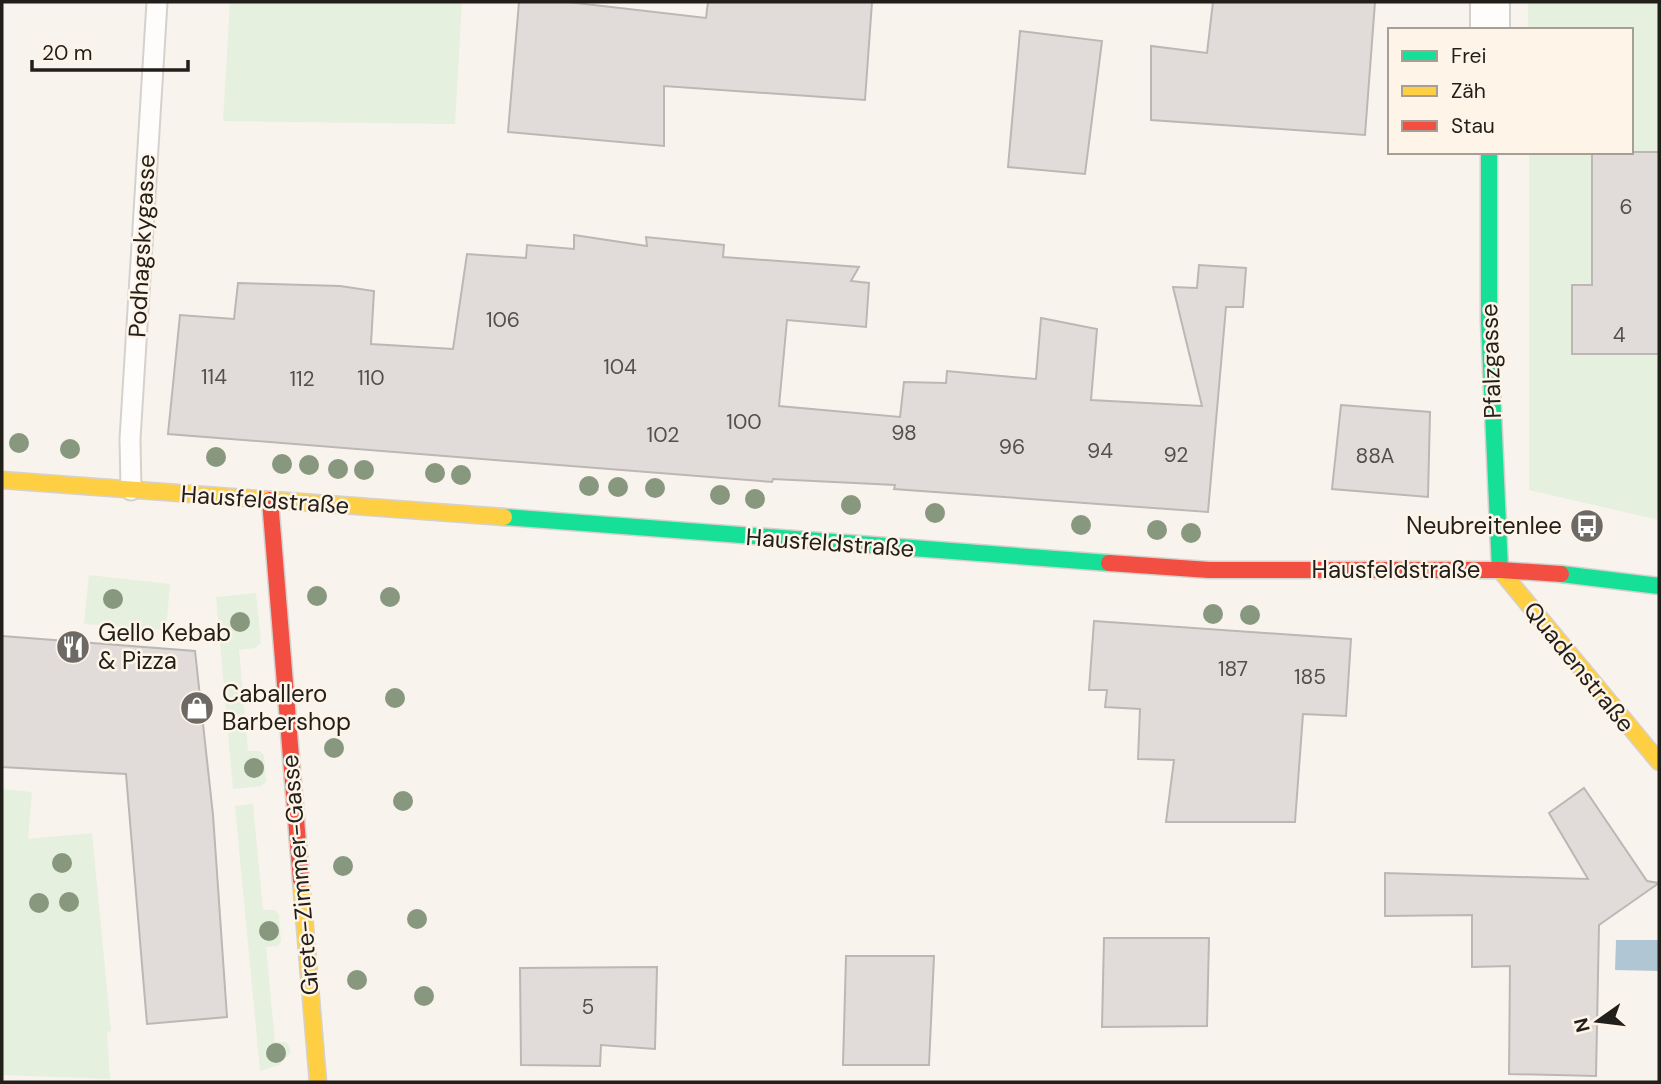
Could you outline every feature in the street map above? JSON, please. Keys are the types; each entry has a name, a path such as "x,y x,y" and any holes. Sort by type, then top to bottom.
{"street":[{"path":"1490,2 1490,28"},
{"name":"Pfalzgasse","path":"1489,154 1489,322 1500,570"},
{"name":"Hausfeldstraße","path":"2,480 1209,570 1500,570 1587,576 1659,586"},
{"name":"Grete-Zimmer-Gasse","path":"270,500 318,1082"},
{"name":"Quadenstraße","path":"1500,570 1659,762"}],"lane":[{"name":"Podhagskygasse","path":"131,491 130,439 157,2"}],"green space":[{"path":"230,2 462,2 455,124 223,121"},
{"path":"1528,2 1659,2 1659,520 1529,490 1529,154 1633,154 1633,28 1528,28"},
{"path":"89,575 170,584 166,630 84,624"},
{"path":"256,593 261,643 255,648 239,650 248,751 260,751 264,755 266,782 261,786 233,789 216,597"},
{"path":"2,789 32,792 28,839 92,833 111,1031 107,1032 110,1079 2,1075"},
{"path":"253,804 263,910 275,910 279,915 281,941 278,946 266,947 275,1042 287,1042 291,1052 279,1065 260,1071 235,806"}],"water":[{"path":"1616,940 1659,940 1659,971 1615,970"}],"building":[{"path":"519,2 568,2 706,18 708,2 872,2 865,100 664,86 664,146 508,132"},
{"path":"1213,2 1375,2 1365,135 1151,120 1151,46 1207,53"},
{"path":"1020,31 1102,41 1085,174 1008,167"},
{"path":"1659,152 1659,354 1572,354 1572,285 1592,285 1592,154"},
{"path":"574,235 647,246 646,237 724,245 723,257 859,267 851,281 869,283 866,327 787,320 779,406 900,417 904,382 946,383 947,371 1036,379 1041,318 1097,329 1091,400 1202,406 1173,287 1197,288 1199,265 1246,268 1243,307 1226,307 1208,512 894,489 895,485 773,479 772,482 168,434 180,315 234,319 238,283 340,286 374,291 371,344 453,349 467,254 526,258 527,245 574,249"},
{"path":"1341,405 1430,412 1428,497 1332,489"},
{"path":"1094,621 1351,639 1346,716 1303,714 1295,822 1166,822 1174,760 1138,759 1140,709 1105,707 1107,690 1089,690"},
{"path":"2,636 195,651 213,815 227,1017 147,1024 126,774 2,767"},
{"path":"1584,788 1647,881 1659,883 1599,925 1596,1076 1509,1074 1510,966 1472,967 1472,915 1385,916 1385,873 1588,879 1549,813"},
{"path":"1104,938 1209,938 1207,1026 1102,1027"},
{"path":"846,956 934,956 929,1065 843,1065"},
{"path":"657,967 655,1049 601,1045 600,1066 521,1065 520,968"}],"traffic: fast":[{"path":"1489,154 1489,322 1500,570"},
{"path":"504,517 1109,563"},
{"path":"1561,574 1659,586"}],"traffic: slow":[{"path":"2,480 504,517"},
{"path":"1500,570 1659,762"},
{"path":"301,880 318,1082"}],"traffic: jam":[{"path":"270,500 301,880"},
{"path":"1109,563 1209,570 1500,570 1561,574"}],"place":[{"name":"Neubreitenlee","path":"1587,526"},
{"name":"Gello Kebab & Pizza","path":"73,647"},
{"name":"Caballero Barbershop","path":"197,708"}]}
